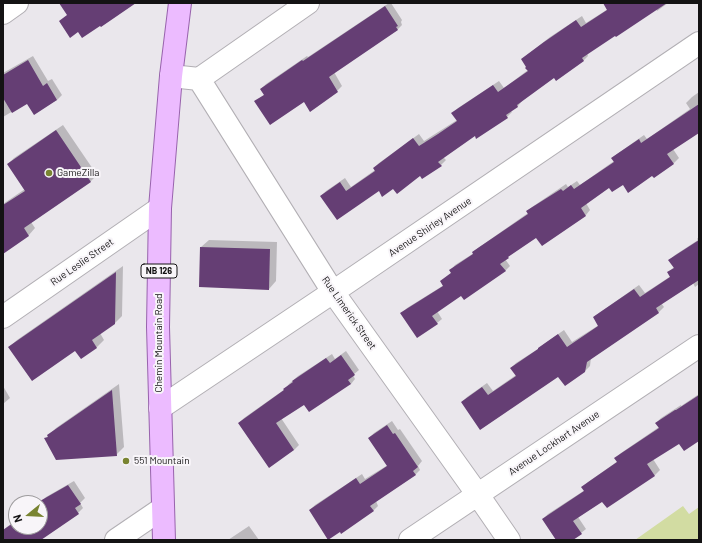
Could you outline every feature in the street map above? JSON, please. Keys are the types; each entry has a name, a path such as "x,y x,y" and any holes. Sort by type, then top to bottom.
{"main road":[{"name":"Chemin Mountain Road","path":"164,540 158,327 160,208 171,76 180,3"}],"street":[{"path":"3,13 17,3"},
{"path":"171,76 199,79 308,3"},
{"name":"Avenue Shirley Avenue","path":"160,408 334,292 699,43"},
{"name":"Rue Limerick Street","path":"199,79 334,292 509,540"},
{"name":"Rue Leslie Street","path":"3,317 160,208"},
{"name":"Avenue Lockhart Avenue","path":"410,540 699,346"},
{"path":"116,540 163,508"}],"green space":[{"path":"683,506 689,514 699,507 699,540 635,540"}],"building":[{"path":"59,3 136,3 82,38 78,32 70,38 59,21 67,15"},
{"path":"603,3 667,3 582,58 584,61 556,81 554,78 517,105 518,107 506,115 508,118 476,139 475,136 438,162 442,166 422,179 420,176 397,194 393,189 382,197 379,191 337,220 320,196 340,182 346,191 375,171 373,168 413,138 419,146 438,134 457,121 451,113 493,85 498,92 528,71 521,59 576,20 581,27 607,10"},
{"path":"385,6 398,26 396,27 398,30 329,77 338,92 310,112 304,102 270,125 254,101 264,95 260,89"},
{"path":"28,60 43,86 47,83 57,100 34,115 27,104 12,113 3,98 3,75"},
{"path":"699,104 699,133 667,154 674,164 654,178 652,176 628,193 623,185 612,192 609,188 581,208 586,216 542,246 536,238 500,264 506,271 464,300 461,296 432,316 438,324 417,338 400,313 443,286 440,281 451,273 449,270 473,254 472,252 528,214 526,211 561,189 563,191 571,185 574,189 614,162 611,158 639,139 641,143"},
{"name":"GameZilla","path":"56,130 91,182 24,228 29,236 3,254 3,205 25,191 7,164"},
{"path":"699,240 699,280 656,308 659,313 587,362 585,372 565,386 558,377 480,430 461,402 482,387 488,395 516,376 510,368 558,334 567,347 598,326 593,317 634,289 640,297 670,277 667,272 674,268 668,260"},
{"path":"200,247 270,249 269,290 199,287"},
{"path":"116,272 115,324 92,340 97,348 81,359 75,351 32,381 8,347"},
{"path":"341,355 355,375 348,380 351,384 309,412 304,405 276,423 294,450 269,468 238,423 284,390 283,389 293,382 292,381 326,358 330,363"},
{"path":"112,390 117,456 56,460 44,438 48,437 47,435"},
{"path":"699,395 699,441 684,451 679,444 647,464 655,476 607,508 602,502 573,521 582,534 573,540 556,540 542,519 584,491 581,487 617,462 614,458 659,428 655,423"},
{"path":"387,425 393,434 395,433 418,467 413,471 416,475 370,506 374,511 341,534 340,532 328,540 309,510 356,478 360,484 387,466 368,438"},
{"path":"68,485 81,504 75,508 79,514 41,540 3,540 3,530 8,527 8,535 48,535 48,496"}],"place":[{"name":"GameZilla","path":"49,173"},
{"name":"551 Mountain","path":"126,461"}]}
